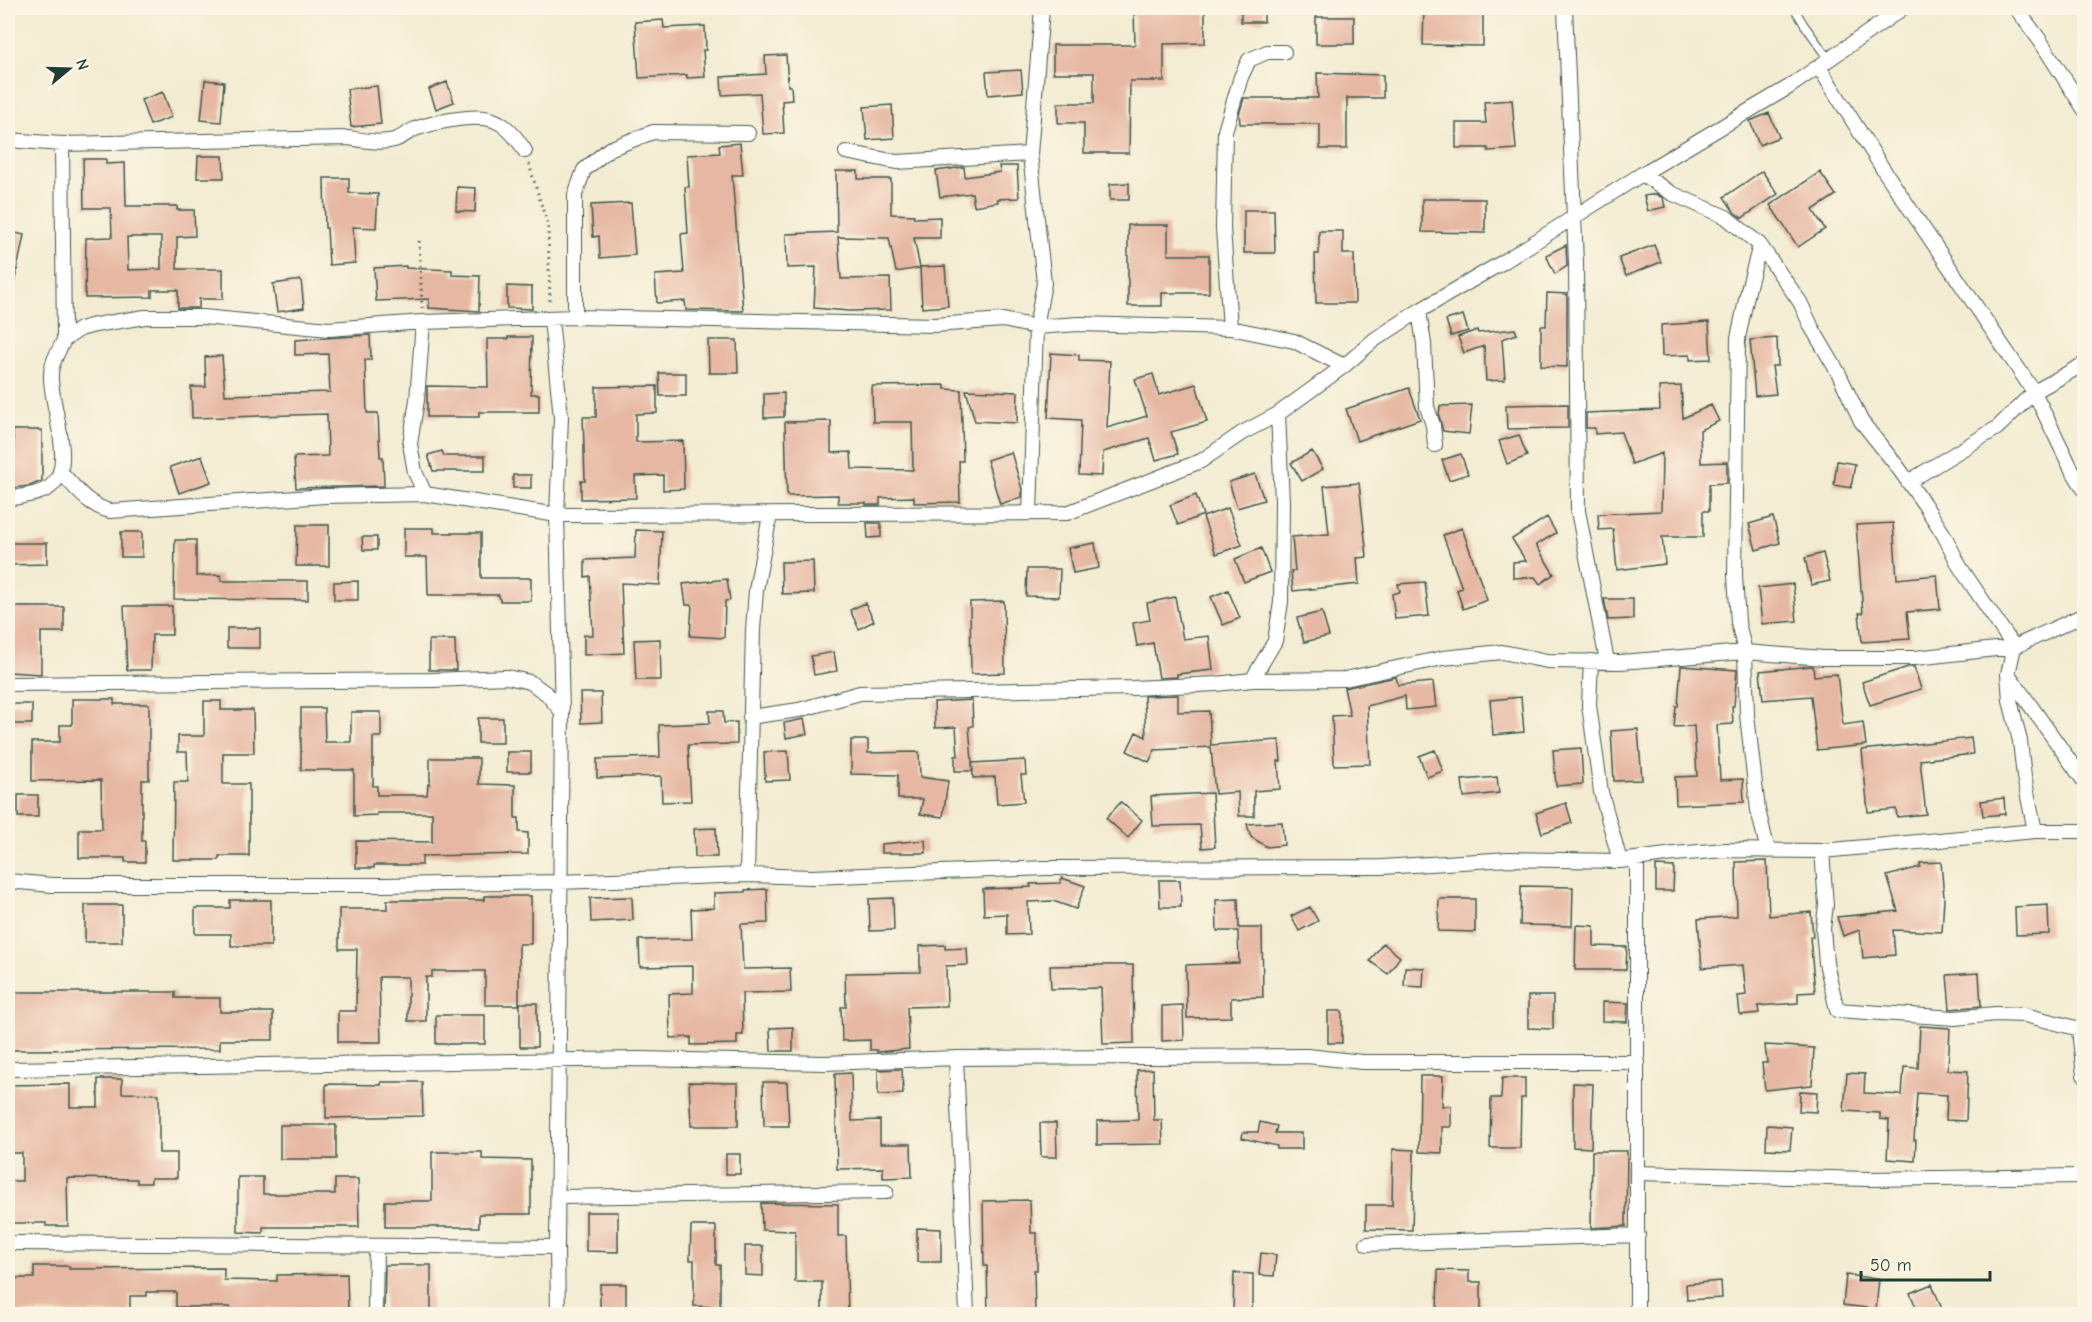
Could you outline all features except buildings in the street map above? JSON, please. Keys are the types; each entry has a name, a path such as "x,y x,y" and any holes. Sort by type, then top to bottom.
{"street":[{"path":"1566,8 1576,263 1578,511 1606,661"},
{"path":"60,471 89,502 110,511 326,496 425,494 557,515 1067,513 1202,461 1242,433 1278,414 1344,366 1374,340 1642,174 1789,87 1903,8"},
{"path":"2016,8 2085,109"},
{"path":"1030,513 1036,327 1044,283 1030,154 1042,9"},
{"path":"1230,328 1223,228 1225,131 1241,77 1249,60 1267,52 1284,52"},
{"path":"1824,63 1883,168 2034,392 2071,468 2085,489"},
{"path":"8,140 62,144 348,138 378,142 394,140 416,129 439,122 483,117 498,122 514,133 525,151"},
{"path":"575,317 575,195 584,170 609,149 653,132 748,134"},
{"path":"8,499 45,490 54,484 60,471 62,451 54,408 51,372 64,340 62,144"},
{"path":"846,152 897,162 1030,154"},
{"path":"1642,174 1671,193 1726,217 1760,246 1800,302 1862,421 1944,535 1960,567 2014,647 2008,674 2010,700 2020,741 2034,831"},
{"path":"1760,246 1738,338 1735,576 1738,622 1745,652 1747,715 1758,810 1768,851"},
{"path":"1419,311 1425,355 1428,407 1435,446"},
{"path":"64,340 80,329 94,325 145,317 203,317 329,329 423,322 575,317 935,325 1003,320 1036,327 1078,324 1230,328 1294,341 1344,366"},
{"path":"551,319 561,417 557,515 562,712 556,1247 558,1314"},
{"path":"423,322 417,400 410,444 415,472 425,494"},
{"path":"1908,482 1997,428 2034,392 2085,364"},
{"path":"1252,680 1275,641 1281,602 1282,501 1278,414"},
{"path":"747,874 753,630 756,590 770,515"},
{"path":"750,717 799,710 860,693 1133,688 1252,680 1345,679 1443,658 1502,652 1547,661 1638,661 1745,652 1824,658 1915,658 2014,647 2085,615"},
{"path":"1591,661 1589,705 1601,792 1620,861"},
{"path":"2008,674 2085,781"},
{"path":"8,684 433,680 507,677 530,682 547,694 562,712"},
{"path":"8,881 52,885 384,885 560,882 747,874 812,877 1046,868 1382,867 1509,859 1620,861 1725,850 1822,851 2034,831 2085,831"},
{"path":"1822,851 1826,905 1823,929 1826,963 1837,1010 1955,1018 1995,1014 2025,1015 2082,1030 2085,1075"},
{"path":"1637,860 1637,1314"},
{"path":"8,1069 638,1059 824,1064 956,1058 1307,1056 1362,1062 1638,1062"},
{"path":"956,1058 967,1314"},
{"path":"1638,1173 1868,1179 2085,1176"},
{"path":"558,1197 886,1192"},
{"path":"1367,1244 1638,1235"},
{"path":"8,1243 556,1247"},
{"path":"375,1314 376,1246"}],"lane":[{"path":"1794,8 1824,63"}],"path":[{"path":"525,151 548,227 551,319"},
{"path":"420,240 423,322"}]}
